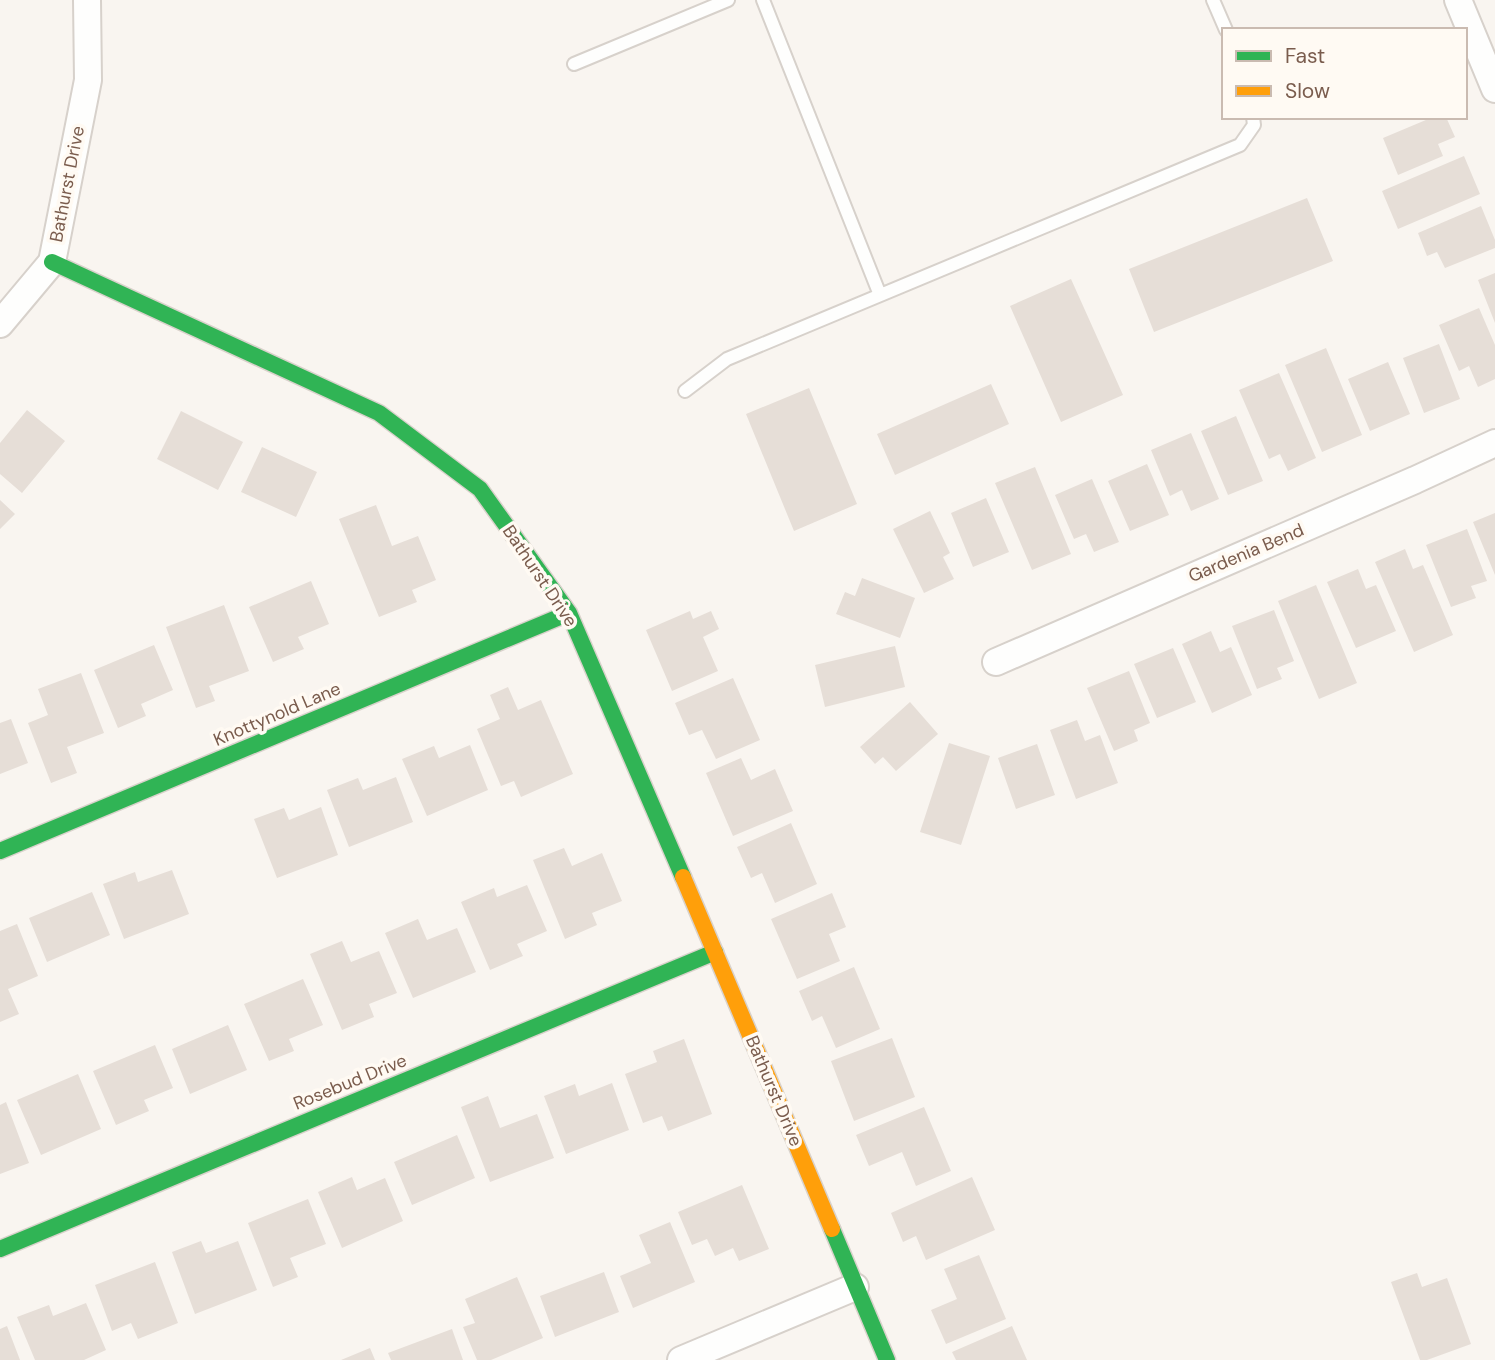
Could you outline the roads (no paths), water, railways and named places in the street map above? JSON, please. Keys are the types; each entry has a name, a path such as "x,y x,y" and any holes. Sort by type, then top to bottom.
{"street":[{"name":"Bathurst Drive","path":"87,0 88,80 52,262 379,413 480,489 569,613 887,1360"},
{"path":"1458,0 1495,89"},
{"path":"0,324 52,262"},
{"name":"Gardenia Bend","path":"996,662 1495,443"},
{"name":"Knottynold Lane","path":"0,850 569,613"},
{"name":"Rosebud Drive","path":"0,1249 715,952"},
{"path":"681,1360 855,1287"}],"lane":[{"path":"574,64 728,0"},
{"path":"763,0 880,295"},
{"path":"1213,0 1225,28"},
{"path":"685,391 727,359 1240,145 1254,125 1253,119"}]}
